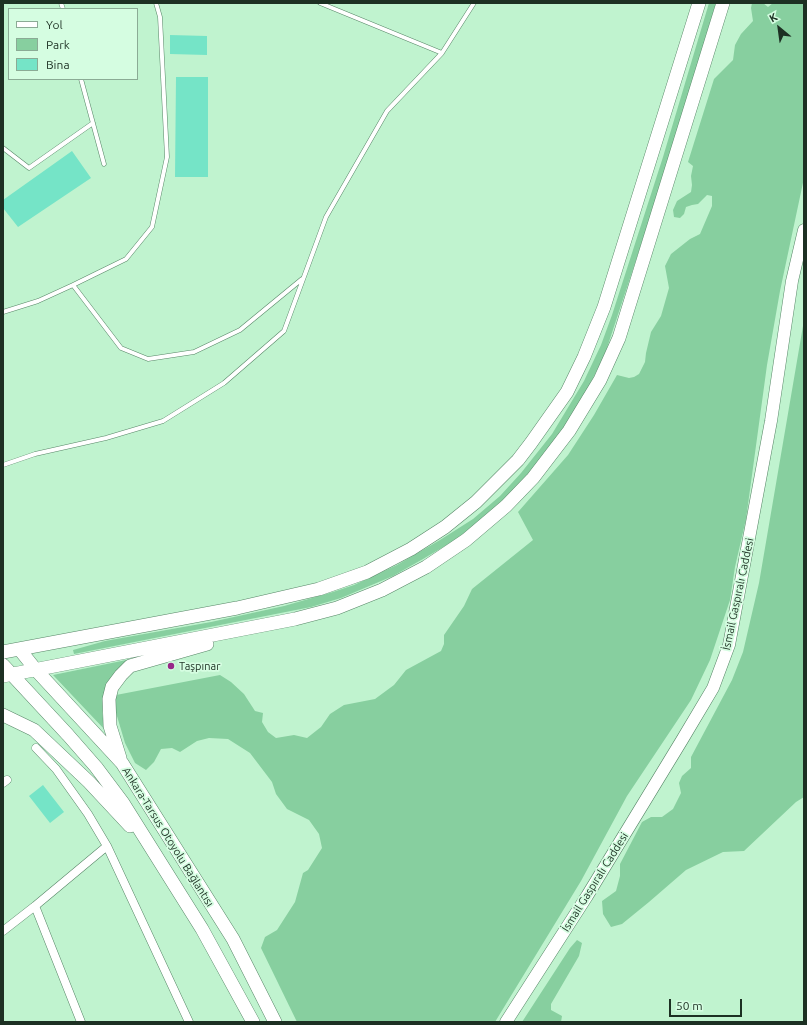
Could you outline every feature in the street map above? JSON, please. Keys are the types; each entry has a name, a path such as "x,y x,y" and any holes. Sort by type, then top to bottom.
{"main road":[{"path":"3,652 20,650 289,597 333,585 367,572 411,549 445,527 476,502 518,460 531,444 567,392 584,358 604,307 699,3"},
{"path":"122,763 110,726 108,699 112,687 130,666 295,619 332,610 382,590 447,554 491,520 542,468 569,432 600,380 621,332 723,3"},
{"name":"İsmail Gaspıralı Caddesi","path":"506,1022 587,896 686,734 713,688 729,646 771,421 792,281 802,244 804,230"},
{"path":"6,672 36,670 295,619"},
{"name":"Ankara-Tarsus Otoyolu Bağlantısı","path":"20,650 36,670 122,763 233,939 275,1022"},
{"name":"Ankara-Tarsus Otoyolu Bağlantısı","path":"6,672 68,734 96,767 123,803 202,930 253,1022"},
{"path":"3,715 34,730 89,782 153,850"}],"street":[{"path":"36,748 56,769 88,814 107,846 189,1022"},
{"path":"3,931 107,846"},
{"path":"35,906 82,1022"}],"lane":[{"path":"3,312 38,301 126,259 152,227 167,157 160,17 156,3"},
{"path":"320,3 442,52"},
{"path":"3,465 35,454 106,438 163,421 224,383 284,331 326,217 387,111 442,52 474,3"},
{"path":"81,80 104,164"},
{"path":"3,148 29,168 93,124"},
{"path":"72,285 121,348 148,359 194,352 240,330 303,279"}],"green space":[{"path":"709,3 716,3 664,175 605,354 585,394 555,442 512,494 455,540 393,576 341,598 311,607 74,654 73,650 105,641 211,622 284,606 354,585 397,565 440,540 473,519 500,496 521,473 552,434 584,381 601,345 663,157"},
{"path":"752,3 763,3 768,7 773,3 804,4 804,178 780,291 767,365 746,519 735,567 730,600 710,660 691,700 627,796 581,881 495,1022 297,1022 261,948 265,937 277,930 295,902 303,873 308,870 322,848 319,834 309,820 287,809 276,794 272,782 250,753 228,739 209,738 197,741 180,752 172,748 161,749 154,762 146,770 135,763 125,743 114,706 116,695 220,675 231,682 244,694 255,711 263,713 262,722 268,732 276,738 294,735 307,738 321,727 330,714 344,705 375,699 394,685 406,670 441,651 444,644 444,635 464,606 472,589 533,540 518,512 568,455 594,415 617,375 629,378 634,377 639,374 645,362 651,332 661,316 669,288 665,266 671,254 690,239 700,234 712,206 712,196 707,195 698,204 686,207 684,214 680,218 674,217 673,210 677,201 691,192 691,176 693,166 688,162 714,79 733,60 735,45 741,34 753,21 751,8"},
{"path":"804,320 804,797 796,802 744,851 723,852 686,870 622,924 611,927 603,914 602,901 616,891 620,876 620,864 642,822 651,817 662,817 673,809 681,793 679,783 682,776 691,768 691,757 732,680 743,652 759,583"},
{"path":"141,657 104,695 102,713 105,730 53,675"},
{"path":"577,940 582,943 579,956 551,1004 551,1010 562,1016 561,1022 522,1022 570,948"}],"building":[{"path":"170,35 207,36 207,55 170,54"},
{"path":"176,77 208,77 208,177 175,177"},
{"path":"72,151 91,178 18,227 3,208 3,200"},
{"path":"43,785 64,812 50,823 29,796"}],"place":[{"name":"Taşpınar","path":"171,666"}]}
